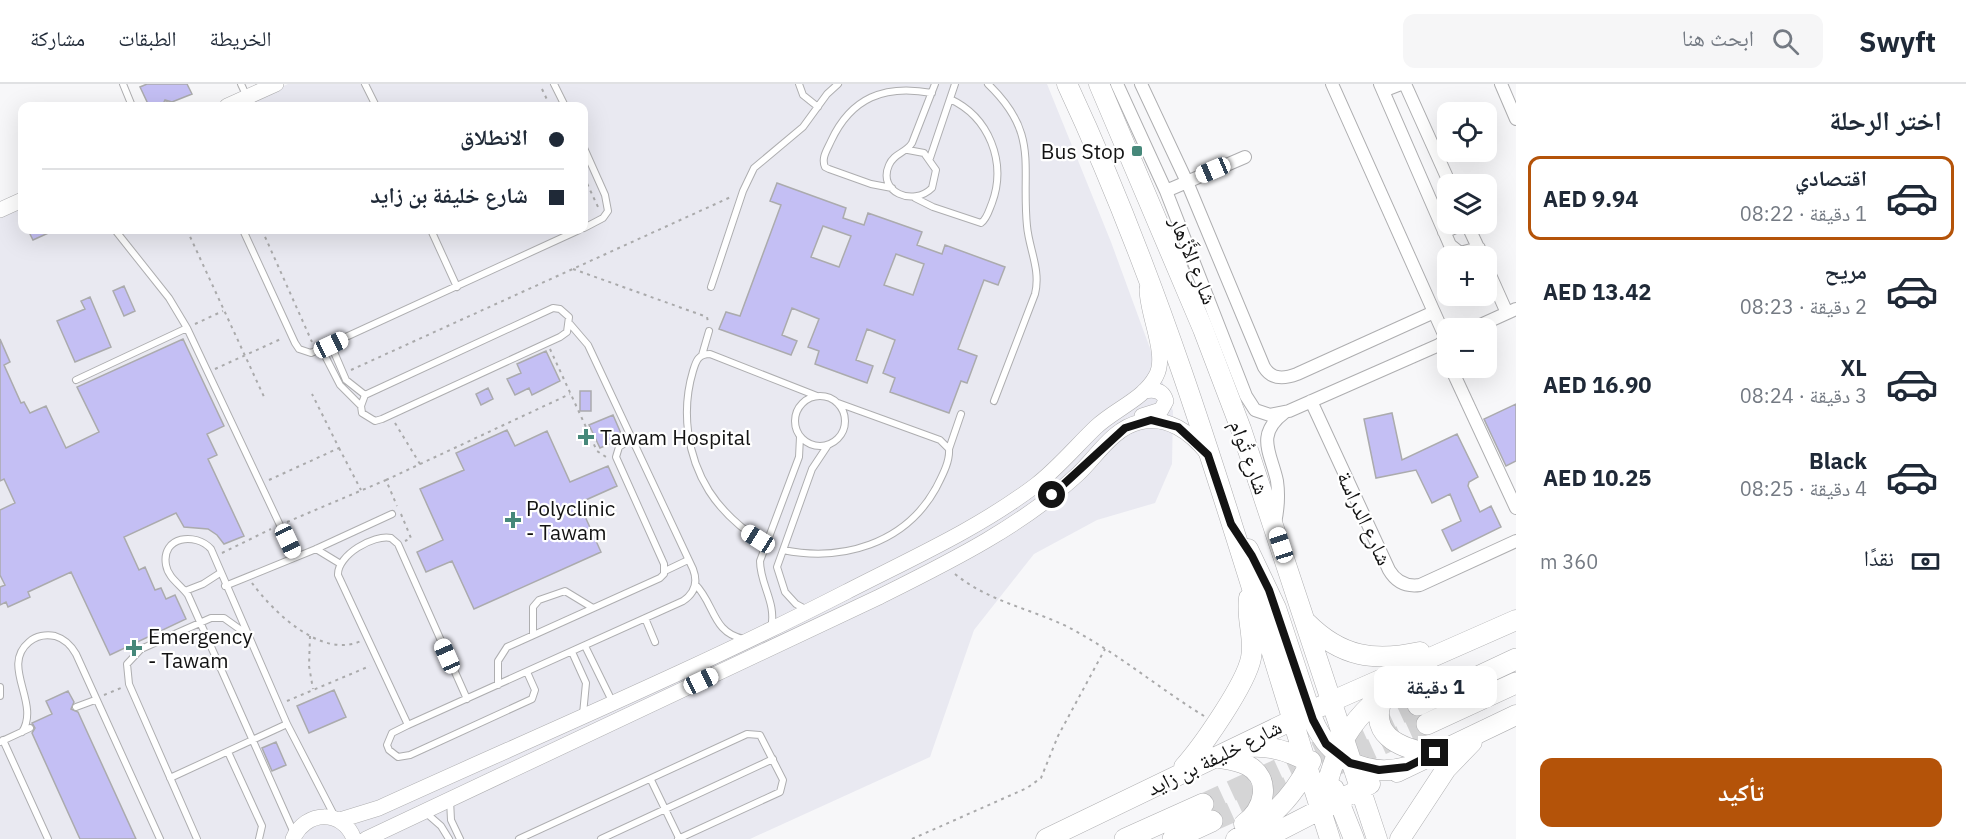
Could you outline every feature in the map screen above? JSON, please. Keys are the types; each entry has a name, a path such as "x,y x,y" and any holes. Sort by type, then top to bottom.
{"highway":[{"path":"1516,659 1422,714 1516,683"},
{"name":"شارع خليفة بن زايد","path":"1125,839 1208,813 1173,839"}],"main road":[{"name":"شارع تُوام","path":"1067,84 1148,277 1252,590 1301,716 1308,764 1330,839"},
{"name":"شارع تُوام","path":"1099,84 1203,329 1275,526 1307,623 1344,753 1360,789 1377,839"},
{"path":"1231,524 1252,556 1269,590 1301,716 1321,737 1344,753 1379,770 1407,767"},
{"path":"1173,777 1197,752 1216,724 1251,658 1247,616 1252,590"},
{"name":"شارع خليفة بن زايد","path":"1046,839 1330,702 1516,620"},
{"path":"1307,623 1334,644 1372,657 1389,659 1450,649"},
{"path":"1321,811 1328,780 1344,753 1360,713 1386,691 1430,665 1450,649"},
{"path":"1386,691 1380,712 1382,726 1390,738 1408,750 1435,753"},
{"path":"1236,839 1257,827 1277,810 1295,789 1321,737 1330,702"},
{"path":"1263,839 1360,789 1516,715"},
{"path":"1400,839 1446,769 1490,727"},
{"path":"1222,754 1251,746 1271,747 1308,764 1328,780 1341,800 1354,839"},
{"path":"1222,754 1245,764 1259,777 1263,789 1263,801 1258,812 1226,839"}],"street":[{"path":"232,102 244,91 276,84"},
{"name":"شارع الأَزْهار","path":"1117,84 1166,190 1251,406 1265,414 1284,413"},
{"path":"1141,84 1187,182 1264,367 1273,376 1288,377 1297,374 1434,312"},
{"path":"1332,84 1437,320"},
{"path":"1437,216 1381,87 1403,84 1445,174"},
{"path":"1501,84 1516,118"},
{"path":"1166,190 1245,157"},
{"path":"0,210 18,202"},
{"path":"294,837 299,827 311,818 320,816 338,819 379,808 771,630 943,543 1022,495 1052,473 1106,418 1144,391 1155,377 1160,364 1148,305 1148,277"},
{"path":"1496,318 1512,311 1497,285"},
{"path":"1275,526 1278,494 1267,438 1271,426 1284,413 1437,346"},
{"path":"1456,378 1513,492 1516,508"},
{"path":"366,839 945,564 1052,495 1076,476 1129,421 1164,408 1165,398 1160,392 1144,391"},
{"name":"شارع الدراسة","path":"1311,402 1389,570 1399,582 1420,585 1516,542"},
{"path":"1118,433 1142,421 1160,421 1178,427 1208,455"},
{"path":"578,739 582,733 611,715 614,710 612,702"},
{"path":"338,819 349,828 354,839"}],"lane":[{"path":"123,84 130,102"},
{"path":"365,84 374,102"},
{"path":"554,84 563,102"},
{"path":"799,84 804,95 818,107"},
{"path":"711,287 748,179 763,158 794,136 838,84"},
{"path":"908,150 935,84"},
{"path":"930,158 955,84"},
{"path":"988,84 1006,104 1023,141 1028,168 1027,228 1038,278 1035,294 994,401"},
{"path":"932,93 903,87 889,89 862,100 841,120 823,163 829,169 871,184 892,188 905,197 915,198 981,224 986,219 995,195 996,157 987,133 972,113 950,99"},
{"path":"892,188 887,172 889,165 894,158 908,150 916,150 930,158 936,170 935,183 927,193 915,198"},
{"path":"588,157 606,199 608,211 603,218 588,226"},
{"path":"118,234 169,298 187,328 295,557"},
{"path":"245,234 291,334 299,349 306,353 320,351 570,234"},
{"path":"433,234 457,287"},
{"path":"361,405 365,395 553,308 565,312 570,324 578,330 588,345 695,574 695,585 691,594 683,601 392,733 387,744 393,755 410,755 532,699 535,690 528,672"},
{"path":"320,351 340,385 361,405 368,418 375,421 547,342 567,332 570,324"},
{"path":"76,380 187,328"},
{"path":"702,355 709,331"},
{"path":"331,345 343,374 352,387 365,395"},
{"path":"765,543 740,527 720,506 699,473 693,454 687,416 688,396 696,360 702,355 710,354 817,396 832,399 940,440 948,449"},
{"path":"817,396 808,398 796,411 796,429 801,437 813,445 828,445 836,441 845,427 843,410 838,403"},
{"path":"783,550 817,555 852,551 884,539 912,518 929,499 942,476 948,460 948,449 961,414"},
{"path":"771,630 772,604 760,569 765,543 799,457 801,437"},
{"path":"631,439 619,447 617,462 665,571"},
{"path":"810,611 790,598 779,580 777,567 812,469 828,445"},
{"path":"225,586 316,549 392,514"},
{"path":"294,837 185,591 173,579 166,566 168,551 178,540 193,537 206,544 214,556 225,586 287,724 338,819"},
{"path":"408,725 340,580 339,563 344,556 363,546 387,537 398,544 467,699"},
{"path":"316,549 339,563"},
{"path":"498,685 498,661 502,651 532,635 660,578 665,571 688,560"},
{"path":"185,591 203,584 220,573"},
{"path":"695,585 722,629 735,637 750,639"},
{"path":"532,635 532,608 539,600 565,591 593,608"},
{"path":"197,839 129,684 126,671 135,653 211,618 224,618 248,635"},
{"path":"645,618 655,642"},
{"path":"22,732 27,721 28,709 16,667 21,651 33,639 49,635 58,637 72,646 160,839"},
{"path":"585,646 612,702"},
{"path":"572,652 586,683 583,716"},
{"path":"0,687 0,696"},
{"path":"76,707 95,699"},
{"path":"170,778 287,724"},
{"path":"30,728 1,741 45,838"},
{"path":"519,839 752,733 760,735 783,780 780,792 678,839 651,780"},
{"path":"228,752 262,826 259,839"},
{"path":"601,839 773,759"},
{"path":"450,800 451,820 459,839"},
{"path":"425,812 441,826 449,839"}],"path":[{"path":"542,89 548,102"},
{"path":"588,186 603,218"},
{"path":"343,374 743,191"},
{"path":"189,234 265,399"},
{"path":"264,234 320,351"},
{"path":"573,269 707,317"},
{"path":"187,328 224,311"},
{"path":"209,371 291,334"},
{"path":"547,342 597,452 617,462"},
{"path":"312,394 362,491"},
{"path":"214,556 280,525 362,491 570,394"},
{"path":"390,415 420,464"},
{"path":"261,483 339,448"},
{"path":"386,480 411,538 398,544"},
{"path":"945,564 965,582 988,596 1065,626 1105,649 1216,724"},
{"path":"247,576 262,596 310,636 342,646 367,638"},
{"path":"310,636 309,666 314,690"},
{"path":"912,839 1027,788 1041,778 1058,736 1105,649"},
{"path":"279,705 379,663"},
{"path":"95,699 129,684"}],"shaded area":[{"name":"Tawam Hospital","path":"288,84 1047,84 1111,242 1173,411 1172,464 1155,503 1097,520 1034,554 974,630 930,757 750,839 0,839 0,212 18,204 18,234 588,234 588,102 247,102"}],"building":[{"path":"147,84 187,84 192,94 172,102 165,100 164,102 147,102 140,87"},
{"path":"777,183 846,208 843,218 864,225 868,213 922,232 917,245 942,254 945,245 1005,267 998,285 984,280 958,349 977,356 967,383 961,381 949,413 890,392 895,378 883,373 895,340 867,329 856,360 873,366 867,383 815,364 819,351 808,347 819,319 792,308 782,335 797,341 791,355 719,329 726,312 740,316 781,205 770,201","holes":["823,226 851,236 839,267 811,257","896,254 924,264 913,295 884,285"]},
{"path":"30,234 46,234 33,240"},
{"path":"124,286 135,311 124,316 113,291"},
{"path":"90,297 111,347 75,362 57,321 85,309 81,301"},
{"path":"0,339 10,362 4,365 21,403 24,402 30,413 46,406 66,448 99,432 77,387 183,339 224,426 207,434 217,455 208,459 244,536 224,544 208,529 184,527 176,513 124,537 139,570 145,567 155,590 161,588 166,599 175,595 186,619 110,655 71,572 28,592 30,597 8,607 6,602 0,605 0,587 5,585 0,575 0,510 15,503 4,479 0,481"},
{"path":"546,351 560,381 532,395 529,388 515,395 507,379 521,373 517,364"},
{"path":"488,388 493,399 481,405 476,394"},
{"path":"580,391 591,391 591,411 580,411"},
{"path":"1516,404 1516,461 1506,466 1484,419"},
{"path":"1392,413 1402,460 1457,434 1478,477 1469,482 1468,486 1480,512 1491,506 1501,527 1452,551 1442,530 1461,521 1450,494 1432,503 1416,470 1376,478 1364,419"},
{"path":"613,415 623,438 600,448 589,425"},
{"path":"507,430 515,446 547,431 570,482 608,466 617,486 579,503 601,552 474,609 452,561 426,572 417,552 443,540 420,489 464,470 456,453"},
{"path":"334,690 346,717 309,733 297,706"},
{"path":"68,691 74,702 71,709 78,712 136,839 80,839 32,733 35,728 32,723 52,714 46,701"},
{"path":"276,742 286,765 272,771 262,748"}],"tunnel":[{"path":"1203,804 1418,705"},
{"path":"1212,821 1427,724"}],"place":[{"name":"Bus Stop","path":"1137,151"},
{"name":"Tawam Hospital","path":"586,437"},
{"name":"Polyclinic - Tawam","path":"513,520"},
{"name":"Emergency - Tawam","path":"134,648"}],"route":[{"path":"1052,495 1076,476 1112,438 1125,428 1151,420 1178,427 1196,441 1208,455 1231,524 1252,556 1269,590 1316,729 1326,744 1350,763 1372,770 1407,767 1435,753"}]}
